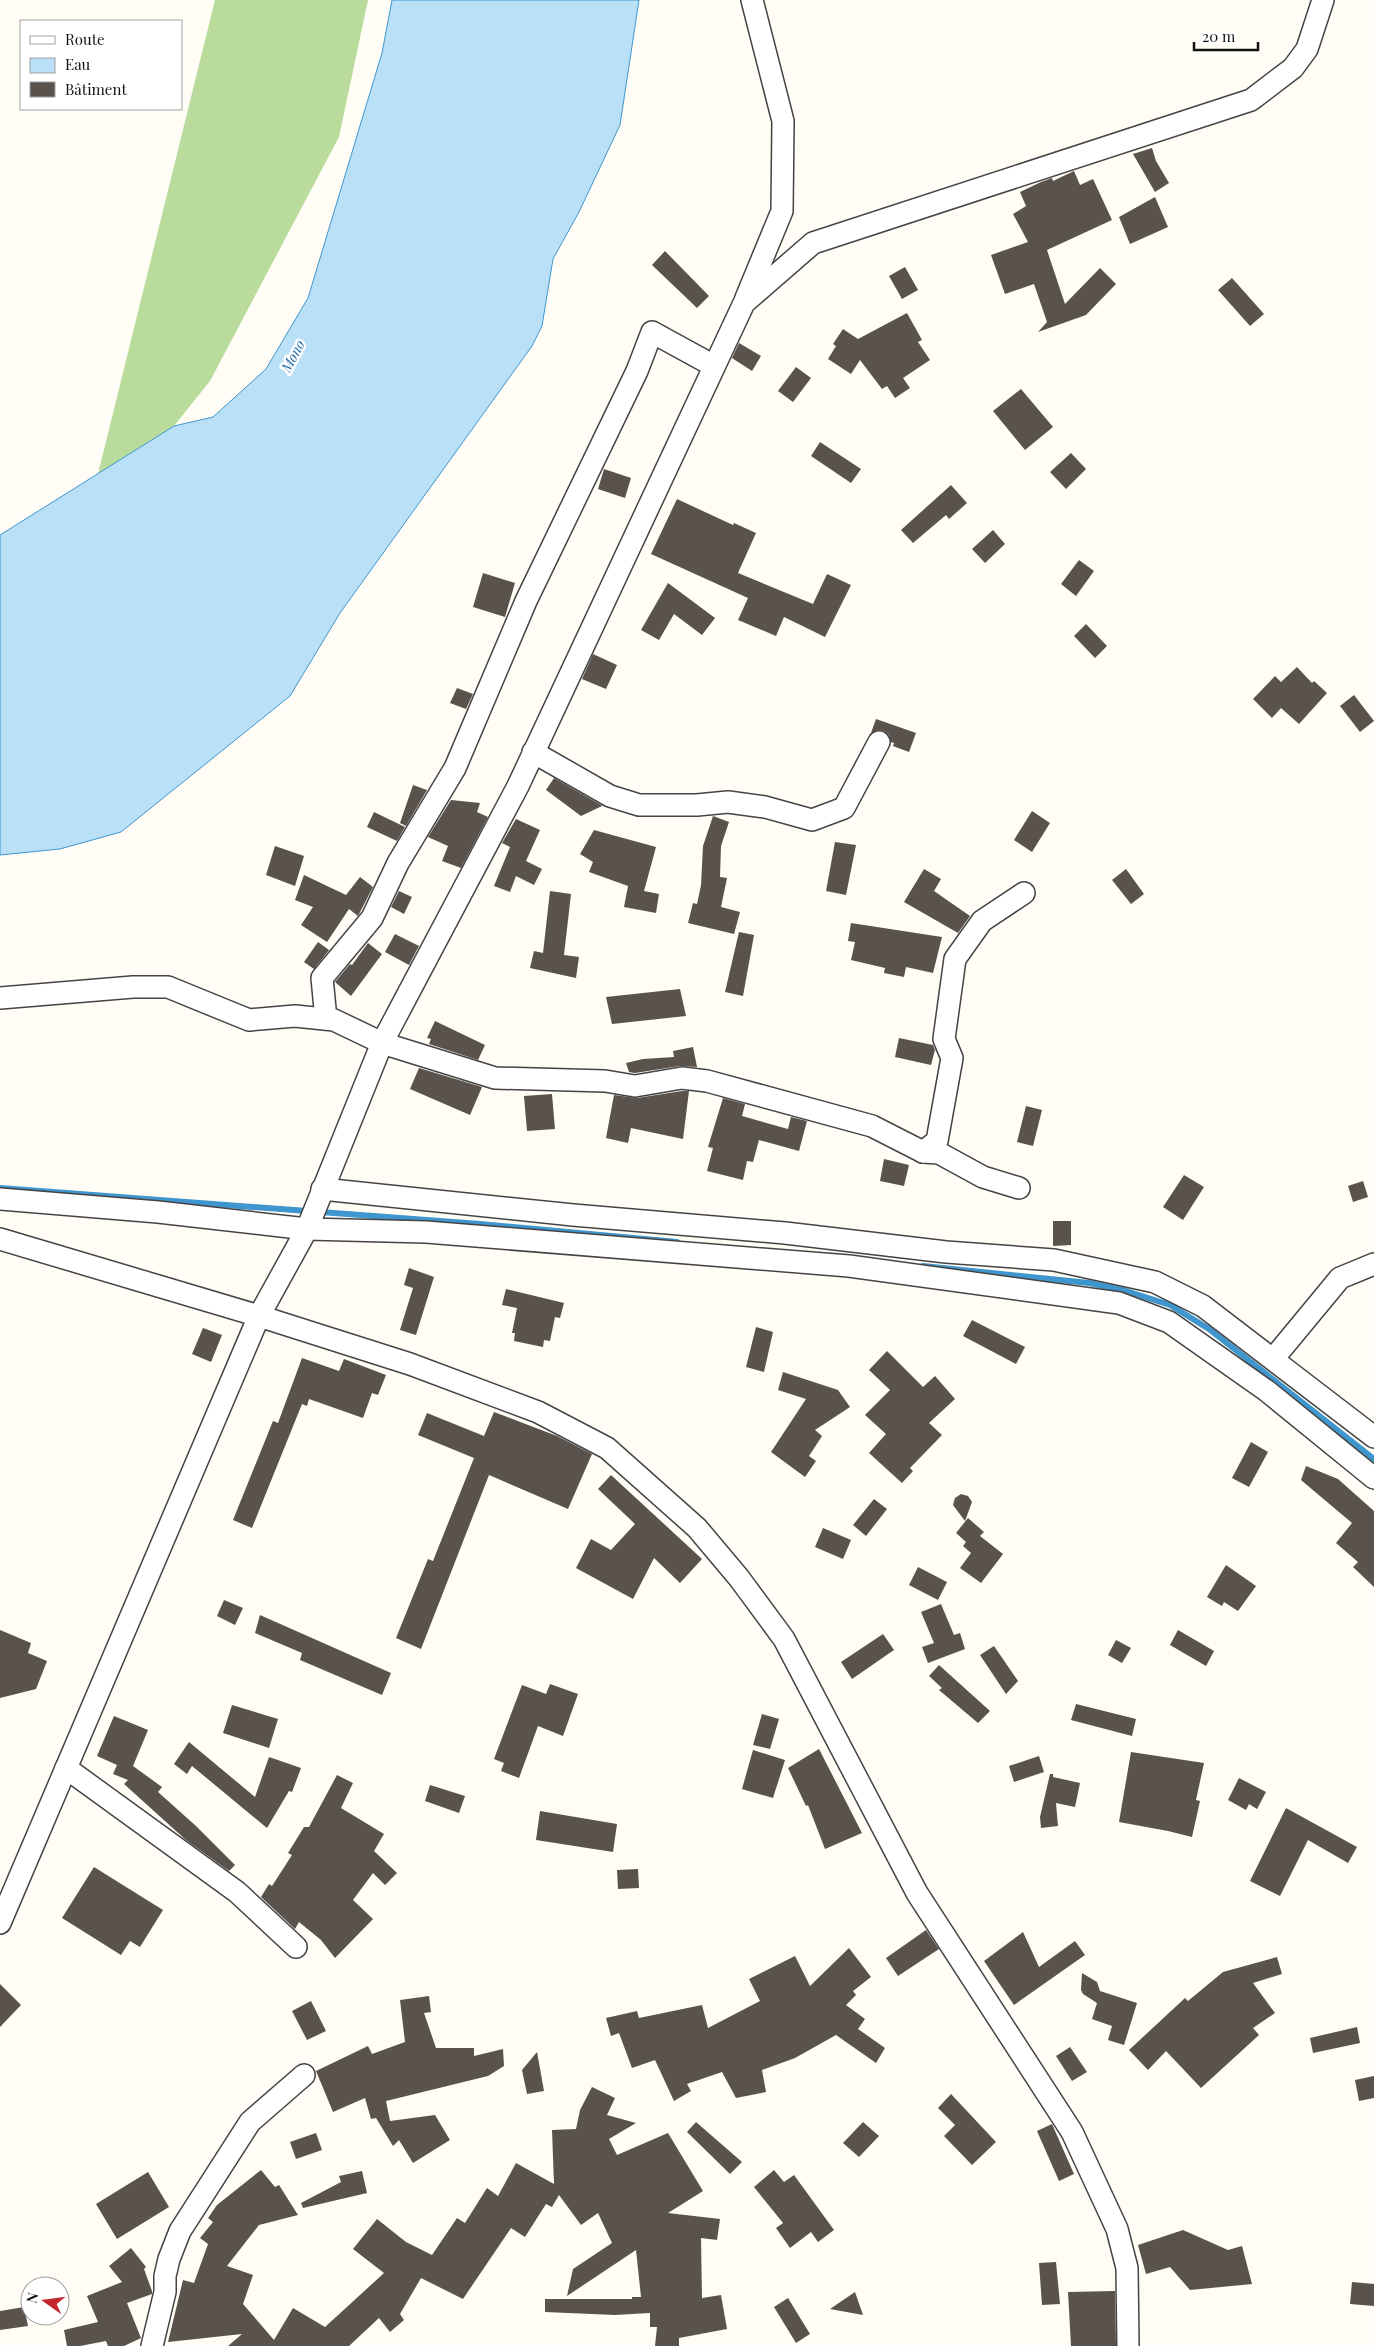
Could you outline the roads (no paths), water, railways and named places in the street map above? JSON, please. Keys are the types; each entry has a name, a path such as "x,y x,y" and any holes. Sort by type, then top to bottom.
{"street":[{"path":"0,1923 259,1316 307,1229 382,1043 533,752 744,303 782,211 783,121 752,0"},
{"path":"744,303 813,243 1251,100 1293,68 1302,56 1307,49 1323,0"},
{"path":"326,1019 322,978 372,918 398,863 455,768 526,601 637,371 652,332 714,366"},
{"path":"533,752 610,796 639,805 697,805 728,802 765,807 812,820 844,808 879,742"},
{"path":"923,1152 937,1141 952,1058 944,1039 955,959 982,921 1024,893"},
{"path":"0,998 133,986 168,987 249,1020 295,1016 334,1020 382,1043 495,1078 605,1080 635,1086 682,1078 707,1081 872,1126 923,1152 939,1153 983,1177 1019,1188"},
{"path":"322,1189 1068,1263 1154,1282 1203,1306 1374,1437"},
{"path":"0,1199 158,1212 307,1229 436,1233 849,1266 1119,1303 1169,1322 1267,1391 1374,1478"},
{"path":"0,1239 259,1316 410,1364 538,1412 608,1448 697,1528 739,1578 784,1639 917,1894 1072,2132 1117,2229 1127,2268 1128,2346"},
{"path":"1273,1359 1340,1278 1374,1264"},
{"path":"66,1768 237,1892 296,1947"},
{"path":"152,2346 165,2292 165,2276 169,2259 180,2232 250,2122 304,2075"}],"water":[{"name":"Mono","path":"392,0 639,0 620,125 579,212 553,259 542,326 532,346 340,613 290,696 121,832 60,849 0,855 0,535 174,426 213,417 266,369 308,298 382,53"}],"waterway":[{"path":"0,1188 480,1224 677,1242"},
{"path":"923,1266 1089,1283 1123,1290 1170,1305 1209,1329 1374,1459"}]}
